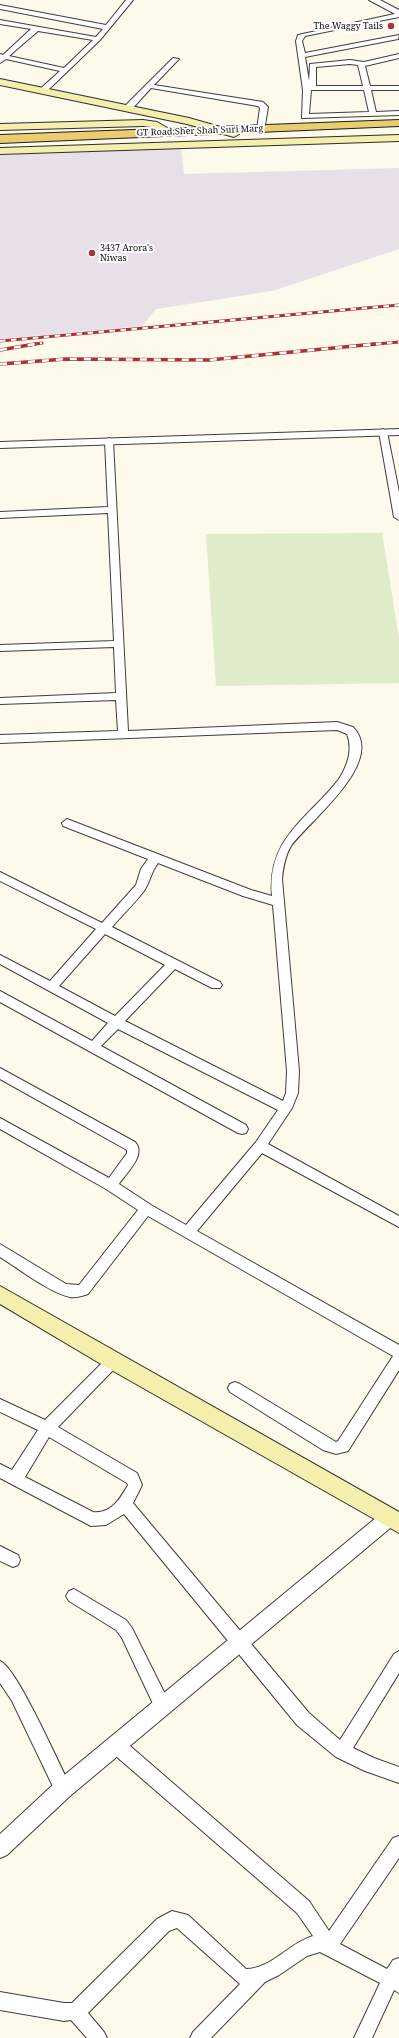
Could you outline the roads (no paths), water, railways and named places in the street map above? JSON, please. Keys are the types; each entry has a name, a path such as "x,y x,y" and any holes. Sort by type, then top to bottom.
{"main road":[{"path":"0,82 189,121 248,139"},
{"path":"0,127 143,123 153,124 171,132"},
{"name":"GT Road;Sher Shah Suri Marg","path":"0,139 399,123"},
{"name":"GT Road;Sher Shah Suri Marg","path":"0,147 399,133"},
{"path":"0,151 399,138"},
{"path":"0,1294 113,1361 394,1520"}],"street":[{"path":"42,91 98,39 130,0"},
{"path":"373,0 399,14"},
{"path":"384,0 399,7"},
{"path":"0,7 108,28"},
{"path":"399,14 302,34 299,41 306,90 305,116 399,113"},
{"path":"2,24 37,28 98,39"},
{"path":"1,58 37,28"},
{"path":"302,56 398,38"},
{"path":"399,56 362,64 350,62 313,64 311,66 313,87 368,89 399,88"},
{"path":"1,58 65,70"},
{"path":"128,108 175,59"},
{"path":"362,64 372,114"},
{"path":"150,86 260,104 264,106 261,129"},
{"path":"383,432 399,517"},
{"path":"0,445 399,432"},
{"path":"108,441 123,734"},
{"path":"0,514 111,510"},
{"path":"0,648 118,644"},
{"path":"0,701 122,696"},
{"path":"0,739 338,726 344,727 352,732 355,757 351,768 335,791 286,845 280,859 276,879 293,1071 292,1092 286,1108 260,1146 188,1232"},
{"path":"67,822 247,893 278,902"},
{"path":"52,986 140,888 147,869 156,857"},
{"path":"0,876 104,927 216,985"},
{"path":"0,959 118,1023 286,1108"},
{"path":"93,1047 118,1023 174,963"},
{"path":"0,996 242,1129"},
{"path":"0,1073 133,1148 133,1154 111,1185"},
{"path":"0,1122 111,1185 146,1208 399,1352"},
{"path":"260,1146 399,1222"},
{"path":"0,1250 61,1288 69,1292 77,1292 83,1290 146,1208"},
{"path":"235,1388 328,1445 336,1448 343,1446 399,1358"},
{"path":"15,1479 47,1428 113,1361"},
{"path":"0,1405 47,1428 132,1478 135,1485 124,1504 110,1517 103,1520 91,1520 0,1471"},
{"path":"124,1504 240,1641 303,1719 318,1733 360,1762 399,1775"},
{"path":"0,1848 63,1789 162,1705 240,1641 394,1520"},
{"path":"0,1553 13,1560"},
{"path":"74,1596 121,1625 128,1633 162,1705"},
{"path":"342,1751 399,1659"},
{"path":"0,1669 8,1679 17,1696 63,1789"},
{"path":"116,1745 303,1907 329,1946"},
{"path":"329,1946 399,1844"},
{"path":"0,2001 53,2010 75,2011 84,2005 169,1920 175,1919 182,1921 243,1976 250,1978 260,1975 311,1945 321,1943 396,1977 364,2038"},
{"path":"199,2038 234,2004 260,1975"},
{"path":"75,2011 98,2038"}],"railway":[{"path":"0,341 399,305"},
{"path":"365,345 399,342"},
{"path":"31,345 42,343"},
{"path":"31,345 35,344"},
{"path":"0,364 66,359 209,360 375,344"},
{"path":"0,350 31,345"}],"place":[{"name":"The Waggy Tails","path":"391,26"},
{"name":"3437 Arora's Niwas","path":"92,253"}]}
